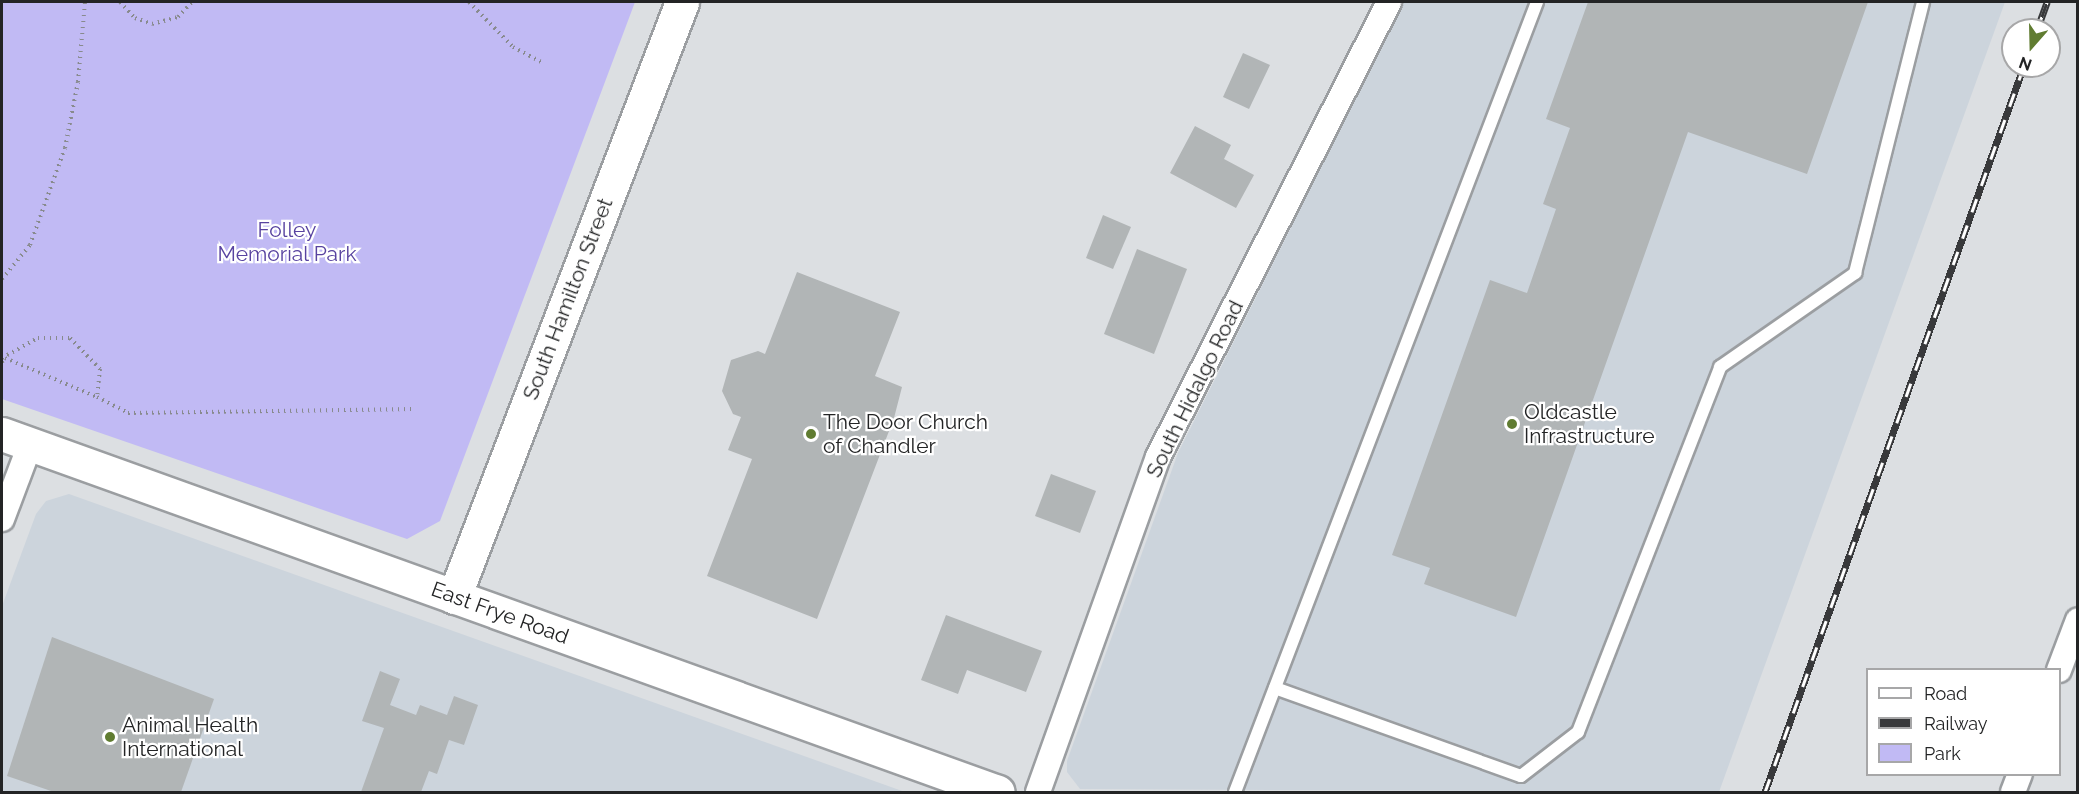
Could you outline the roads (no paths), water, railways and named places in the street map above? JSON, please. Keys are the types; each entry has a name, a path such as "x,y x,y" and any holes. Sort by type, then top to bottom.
{"street":[{"name":"South Hamilton Street","path":"454,597 682,2"},
{"name":"South Hidalgo Road","path":"1038,792 1158,456 1389,2"},
{"name":"East Frye Road","path":"16,440 998,792"},
{"path":"2,519 16,440"},
{"path":"2059,668 2078,620"},
{"path":"2013,792 2019,776"}],"lane":[{"path":"1235,792 1537,2"},
{"path":"1275,688 1521,776 1578,732 1720,367 1855,273 1923,2"}],"railway":[{"path":"2041,18 2047,2"},
{"path":"1765,792 2020,78"}],"place":[{"name":"Oldcastle Infrastructure","path":"1512,424"},
{"name":"The Door Church of Chandler","path":"811,434"},
{"name":"Animal Health International","path":"110,737"}],"park label":[{"name":"Folley Memorial Park","path":"287,242"}]}
